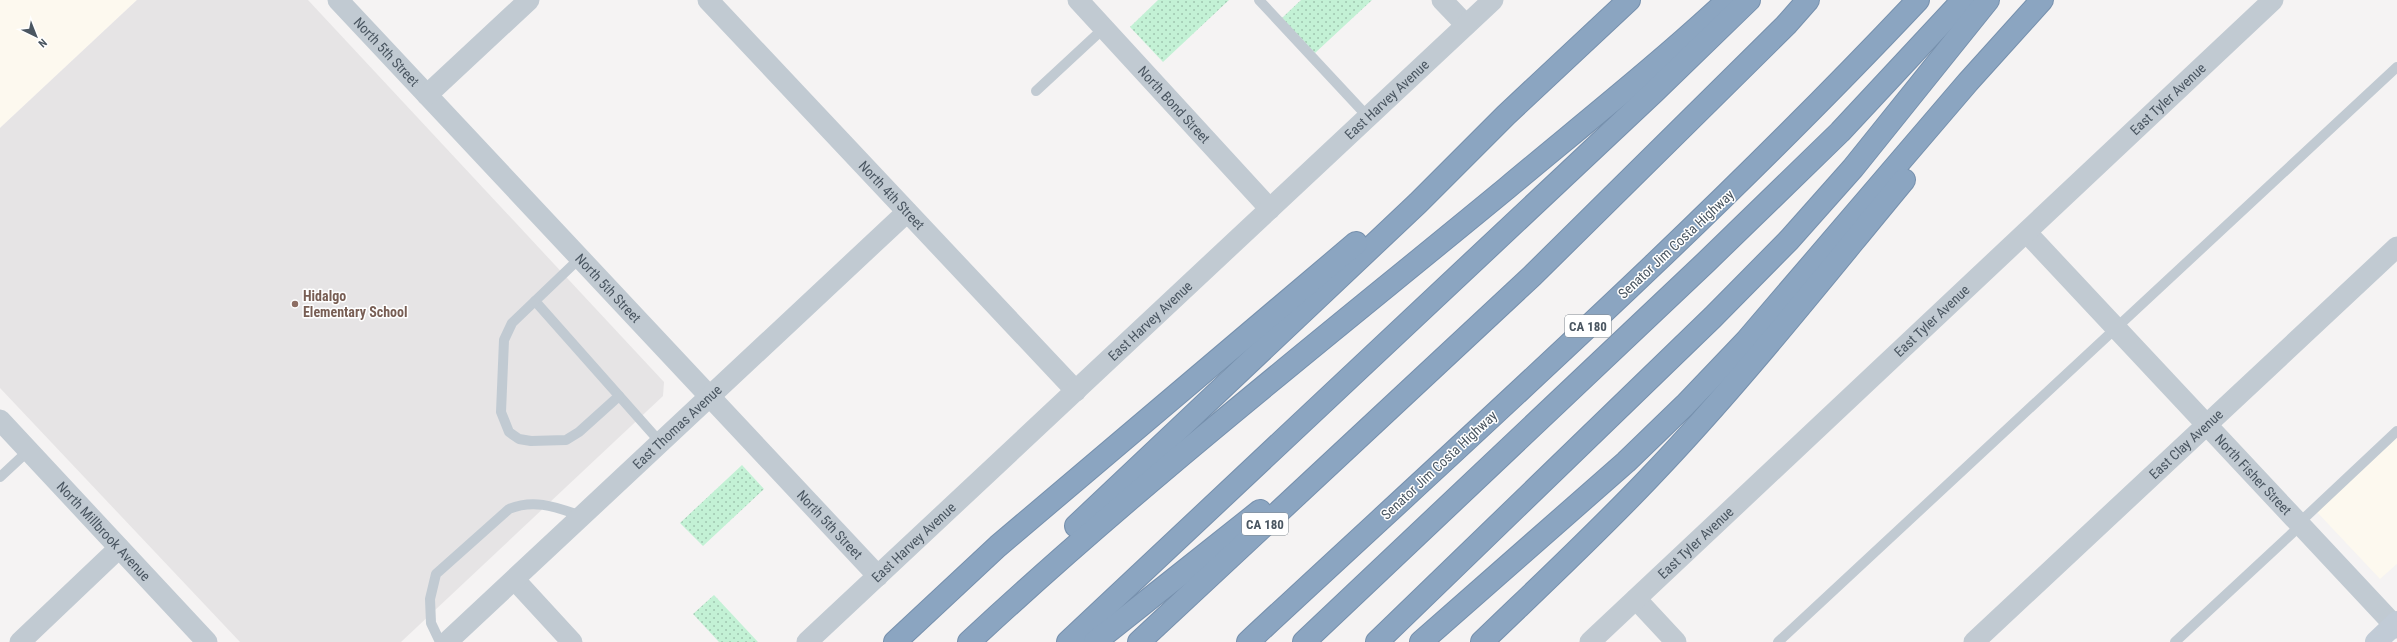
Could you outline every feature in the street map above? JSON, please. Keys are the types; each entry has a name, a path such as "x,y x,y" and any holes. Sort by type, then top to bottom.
{"highway":[{"path":"953,642 1418,203 1506,115 1629,0"},
{"path":"969,642 1128,500 1598,113 1728,0"},
{"path":"1068,642 1648,98 1749,0"},
{"name":"CA 180","path":"1139,642 1532,276 1786,25 1808,0"},
{"name":"Senator Jim Costa Highway","path":"1248,642 1722,202 1836,87 1918,0"},
{"path":"1304,642 1705,263 1824,148 1896,74 1962,0"},
{"path":"1377,642 1713,317 1789,240 1853,168 1988,0"},
{"path":"1422,642 1626,462 1696,394 1747,340 1968,82 2042,0"},
{"path":"1482,642 1598,530 1712,410 1803,303 1906,177 2046,0"},
{"path":"895,642 1003,542 1506,115"},
{"path":"1095,642 1391,407"}],"main road":[{"path":"2376,642 2396,625"}],"street":[{"name":"North 5th Street","path":"338,0 878,576"},
{"path":"427,95 529,0"},
{"name":"North 4th Street","path":"708,0 1076,391"},
{"name":"North Bond Street","path":"1078,0 1270,209"},
{"path":"1442,0 1466,26"},
{"name":"East Harvey Avenue","path":"807,642 1493,0"},
{"name":"East Tyler Avenue","path":"1590,642 2027,233 2273,0"},
{"name":"East Thomas Avenue","path":"447,642 907,212"},
{"name":"North Fisher Street","path":"2027,233 2396,625"},
{"name":"East Clay Avenue","path":"1974,642 2397,246"},
{"name":"North Millbrook Avenue","path":"0,420 207,642"},
{"path":"20,642 119,548"},
{"path":"515,580 572,642"},
{"path":"1636,599 1676,642"}],"lane":[{"path":"1259,0 1368,117"},
{"path":"1036,91 1104,28"},
{"path":"1778,642 2118,330 2283,172 2397,67"},
{"path":"580,258 512,323 504,340 501,412 509,432 519,439 530,441 566,440 579,432 619,396"},
{"path":"535,301 660,442"},
{"path":"2175,642 2397,431"},
{"path":"0,477 28,451"},
{"path":"440,642 431,623 430,599 436,574 509,508 518,505 550,505 582,516"}],"shaded area":[{"path":"0,0 137,0 0,128"},
{"name":"Hidalgo Elementary School","path":"137,0 308,0 664,382 663,396 401,642 240,642 0,388 0,128"},
{"path":"2397,435 2397,564 2380,579 2315,510"}],"green space":[{"path":"1158,0 1229,0 1163,62 1130,27"},
{"path":"1301,0 1372,0 1315,53 1282,18"},
{"path":"742,465 764,489 703,546 680,523"},
{"path":"714,595 758,642 719,642 693,614"}],"place":[{"name":"Hidalgo Elementary School","path":"295,304"}]}
